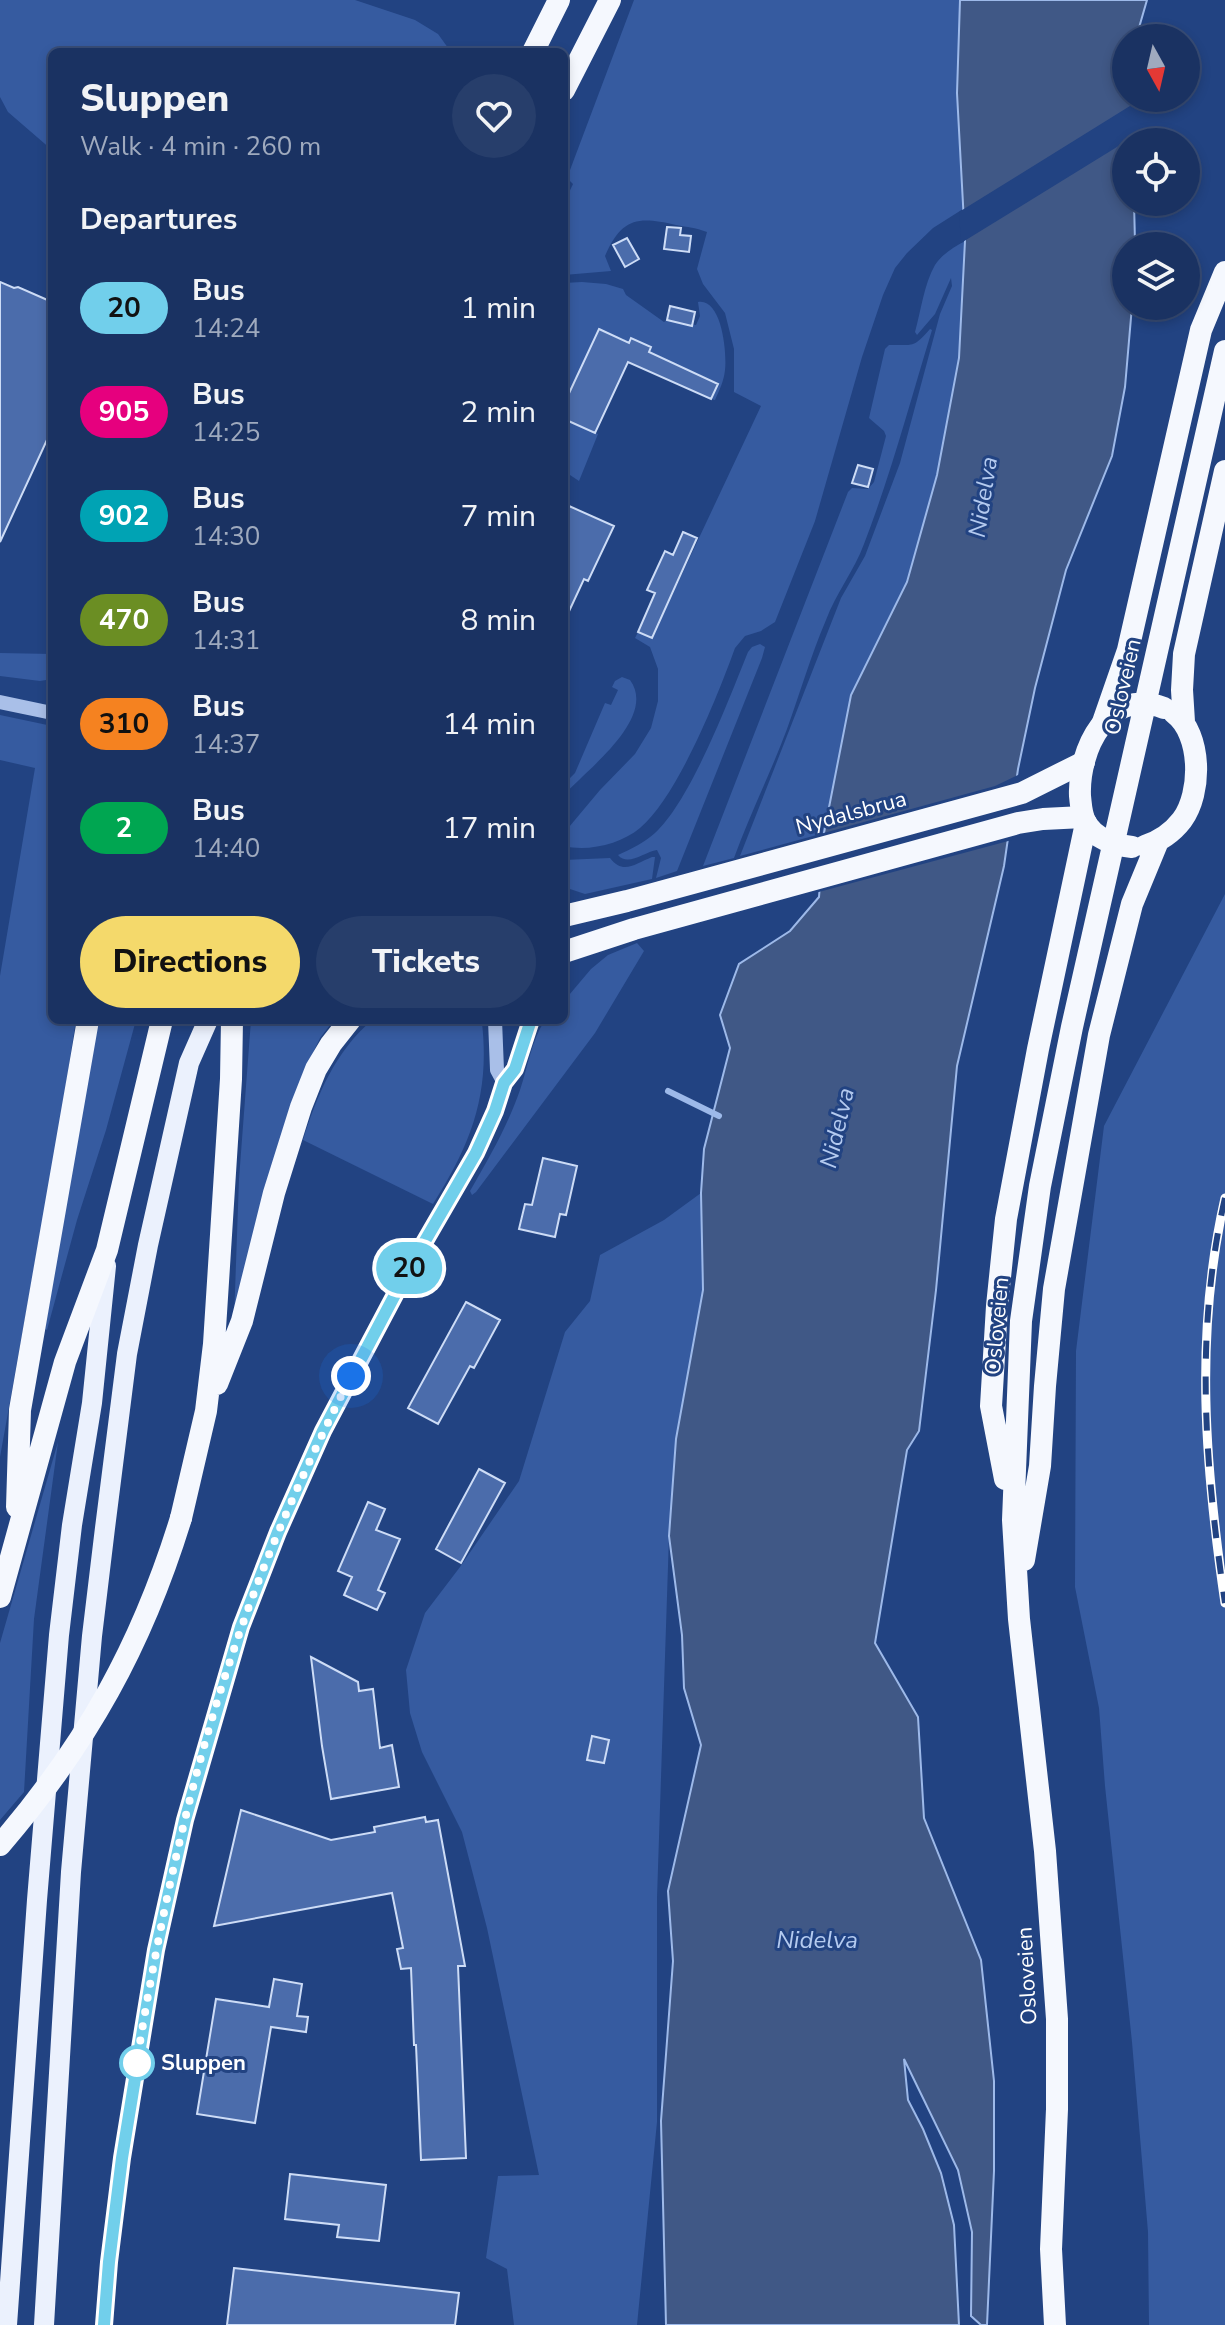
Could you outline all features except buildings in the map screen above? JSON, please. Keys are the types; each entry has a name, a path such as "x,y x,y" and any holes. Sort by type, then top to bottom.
{"highway":[{"path":"535,48 559,0"},
{"path":"568,82 610,0"},
{"path":"1103,722 1128,650 1201,330 1225,272"},
{"name":"Osloveien","path":"1055,2325 1051,2249 1057,2019 1045,1851 1027,1700 1013,1520 1021,1321 1040,1186 1072,1027 1225,351"},
{"path":"1184,722 1184,654 1225,471"},
{"path":"568,956 634,929 1018,823 1043,819 1084,820 1095,833 1111,843 1132,847 1158,841 1183,819 1193,789 1196,755 1184,722 1164,708 1142,704 1118,710 1094,734 1084,762 1080,789 1084,820 1016,1161 997,1306 991,1406 1013,1520"},
{"name":"Nydalsbrua","path":"568,915 1022,793 1084,762"},
{"path":"1018,1593 1040,1466 1054,1289 1099,1035 1132,904 1158,841"},
{"path":"16,1544 20,1410 87,1024"},
{"path":"0,1597 65,1362 107,1250 161,1024"},
{"path":"0,1845 55,1776 108,1694 150,1608 181,1518 206,1411 219,1282 232,1024"},
{"path":"206,1411 242,1321 274,1193 301,1107 316,1069 347,1024"}],"main road":[{"path":"44,2325 71,1872 89,1663 105,1528 127,1354 148,1245 189,1063 206,1024"},
{"path":"7,2325 59,1635 72,1525 92,1403 107,1250"}],"street":[{"path":"0,702 48,712"},
{"path":"495,1024 497,1070 504,1083"},
{"path":"104,2325 122,2158 156,1950 185,1820 241,1627 278,1532 323,1431 407,1272 476,1153 504,1083 515,1069 530,1024"}],"shaded area":[{"path":"0,0 355,0 415,20 438,34 448,48 48,48 48,147 8,112 0,97"},
{"path":"634,0 960,0 957,93 963,209 933,228 895,268 862,357 815,521 775,622 745,636 735,648 695,744 654,813 632,834 614,842 573,848 568,847 568,828 635,754 651,728 658,701 658,669 650,647 635,638 638,632 652,638 761,406 734,392 734,349 725,313 703,284 697,269 707,232 651,221 632,223 618,234 605,256 611,271 568,275 568,195 573,184 568,175"},
{"path":"965,241 959,358 937,475 907,582 851,695 824,833 740,856 841,598 865,556 900,463 940,314 952,286 951,278 935,314 917,335 915,332 928,281 941,257"},
{"path":"568,283 606,284 623,289 626,295 664,322 696,325 700,316 698,302 706,303 718,317 724,340 724,378 715,400 711,399 718,383 599,329 568,395"},
{"path":"930,329 874,518 821,633 787,729 734,858 703,866 848,492 852,488 868,489 874,482 886,436 869,418 885,349 889,345 915,343"},
{"path":"568,421 598,434 579,481 568,474"},
{"path":"760,644 765,647 762,658 677,871 656,878 661,858 657,850 626,860 618,855 646,840 669,818 708,748 748,652"},
{"path":"0,653 48,654 48,680 0,676"},
{"path":"622,677 630,680 636,695 634,711 615,743 568,791 568,780 575,773 605,703 611,705 618,690 612,687"},
{"path":"0,715 48,725 48,1024 75,1024 0,1457 0,976 35,768 0,760"},
{"path":"655,857 652,879 585,894 568,888 568,860 610,858 620,866 635,865"},
{"path":"1225,894 1225,2325 1149,2325 1148,2232 1099,1708 1075,1587 1076,1351 1104,1126"},
{"path":"637,943 644,951 595,1033 472,1195 470,1191 515,1103 540,1028 542,1024 568,1024 568,996 591,969 608,955"},
{"path":"96,1024 135,1024 106,1130 45,1329"},
{"path":"251,1024 331,1024 320,1038 302,1075 234,1320 239,1179"},
{"path":"368,1024 482,1024 483,1073 475,1118 458,1161 433,1204 303,1140 329,1075"},
{"path":"701,1193 703,1290 676,1439 669,1536 657,1898 657,2122 637,2325 514,2325 507,2269 486,2258 498,2176 539,2175 487,1928 462,1832 422,1752 410,1713 406,1670 425,1613 519,1481 565,1332 590,1301 600,1255 664,1220"},
{"path":"58,1442 34,1619 24,1792 0,1820 0,1643"}],"water":[{"name":"Nidelva","path":"960,0 1147,0 1140,24 1112,24 1112,112 1134,112 1134,128 1112,128 1112,216 1134,216 1135,232 1112,232 1112,320 1131,320 1125,387 1112,456 1066,570 1035,688 1018,769 1004,866 957,1066 919,1431 907,1450 875,1643 918,1717 924,1818 981,1960 994,2081 994,2171 987,2325 981,2325 971,2316 972,2232 958,2170 904,2059 908,2100 941,2173 954,2225 959,2325 666,2325 661,2121 673,1961 668,1891 701,1745 684,1688 682,1635 669,1536 676,1439 703,1290 701,1193 704,1149 730,1048 720,1015 739,964 790,931 819,897 824,833 851,695 907,582 937,475 959,358 965,241 957,93"}],"pier":[{"path":"1120,112 1138,112 1138,128 1112,128 1112,150 961,243 959,212"},
{"path":"1022,773 1012,840 815,893 820,834 995,786"}],"waterway":[{"path":"668,1091 719,1116"}],"railway":[{"path":"1225,1198 1215,1249 1206,1350 1208,1451 1225,1603"}],"bus line":[{"name":"20","path":"104,2325 122,2158 156,1950 185,1820 241,1627 278,1532 323,1431 407,1272 476,1153 504,1083 515,1069 530,1024"}],"place":[{"name":"Sluppen","path":"137,2063"}],"route":[{"path":"137,2063 135,2073 177,1850 241,1627 290,1504 351,1376"}]}
